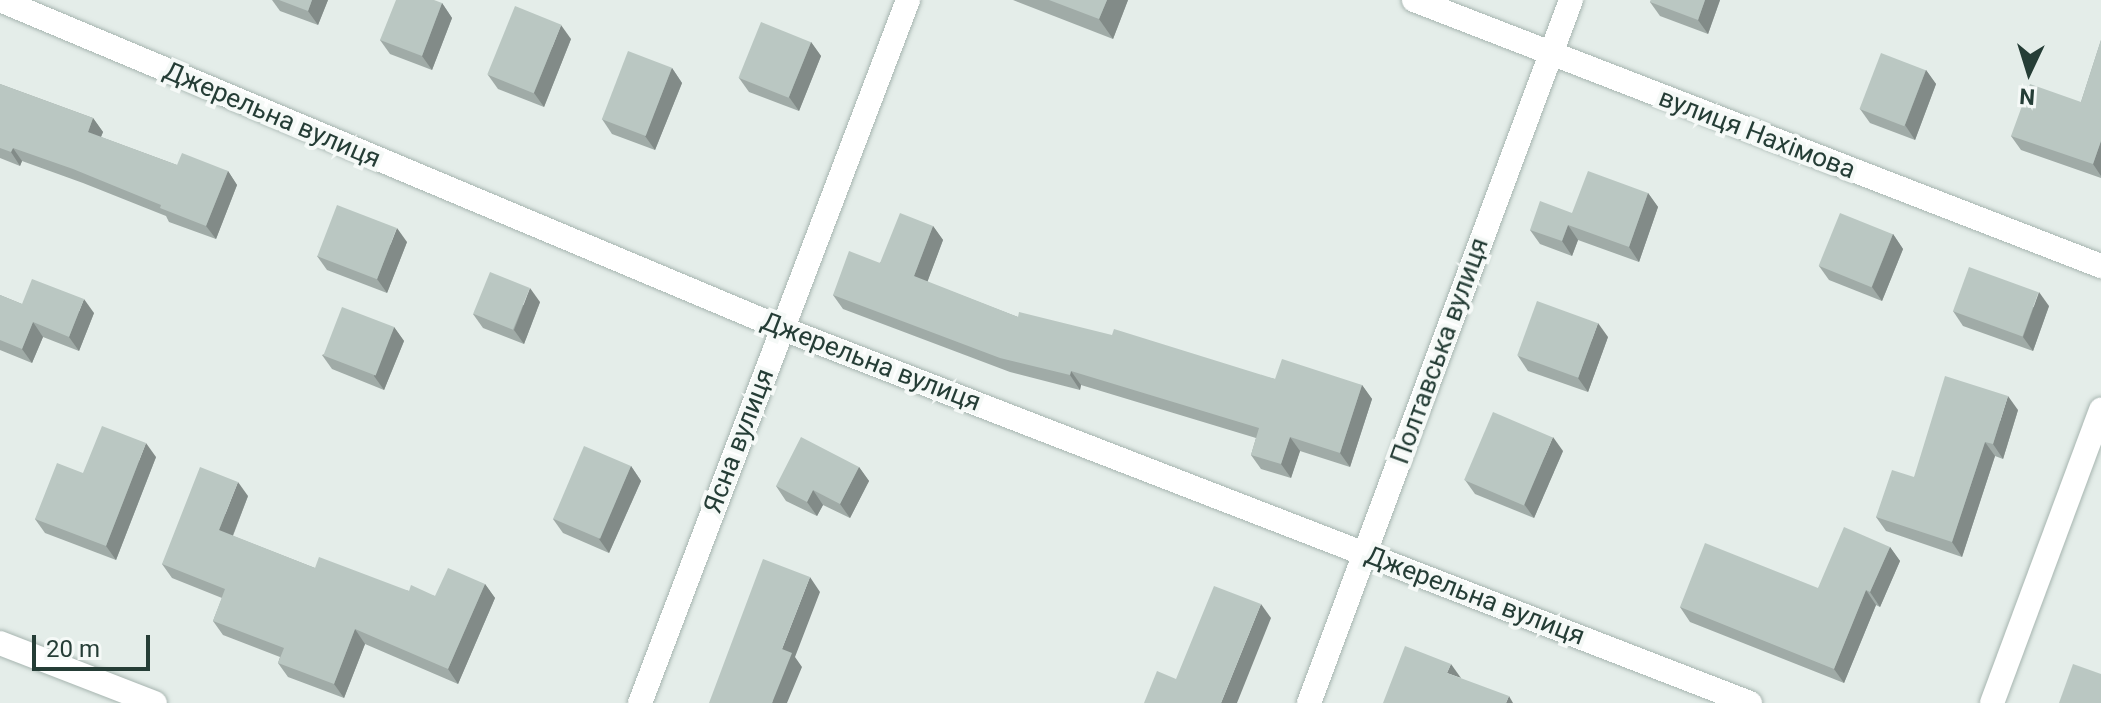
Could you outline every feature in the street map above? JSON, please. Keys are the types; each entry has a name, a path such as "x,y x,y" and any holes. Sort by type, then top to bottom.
{"street":[{"name":"Джерельна вулиця","path":"0,0 781,328 1750,703"},
{"name":"Ясна вулиця","path":"640,703 908,0"},
{"name":"вулиця Нахімова","path":"1414,0 2101,266"},
{"name":"Полтавська вулиця","path":"1309,703 1571,0"},
{"path":"1992,703 2101,410"},
{"path":"0,643 155,703"}],"building":[{"path":"279,0 312,0 308,11"},
{"path":"396,0 434,0 442,3 422,56 380,40"},
{"path":"1049,0 1107,0 1099,19"},
{"path":"1651,0 1705,0 1698,20"},
{"path":"515,6 561,25 534,93 487,75"},
{"path":"761,22 811,42 789,98 739,78"},
{"path":"2101,40 2101,141 2093,164 2011,136 2030,84 2081,102"},
{"path":"628,51 672,68 646,136 602,119"},
{"path":"1881,53 1926,70 1904,126 1859,109"},
{"path":"0,84 93,118 88,132 177,165 182,153 228,171 206,226 73,169 13,148 11,152 0,148"},
{"path":"1588,171 1648,193 1629,247 1568,225 1562,241 1530,230 1540,201 1572,213"},
{"path":"337,205 397,228 377,279 317,256"},
{"path":"900,213 933,226 914,276 1018,317 1019,312 1112,335 1114,329 1275,379 1282,359 1362,385 1340,453 1290,437 1281,464 1251,455 1259,428 1071,371 1070,375 1000,358 833,295 849,251 880,263"},
{"path":"1840,213 1893,234 1871,287 1819,266"},
{"path":"1969,267 2039,292 2022,336 1953,311"},
{"path":"490,272 530,288 513,330 473,314"},
{"path":"32,279 84,299 69,337 33,322 22,349 0,340 0,295 22,304"},
{"path":"1537,301 1598,323 1578,378 1517,356"},
{"path":"342,307 394,327 376,376 323,356"},
{"path":"1945,376 2008,396 1993,444 1985,442 1952,542 1876,517 1892,470 1914,477"},
{"path":"1493,412 1553,437 1524,506 1464,480"},
{"path":"102,426 146,443 106,546 35,519 57,463 83,473"},
{"path":"801,437 859,467 840,504 813,490 807,502 776,486"},
{"path":"584,446 631,466 600,539 553,519"},
{"path":"200,467 238,482 219,530 315,568 319,557 409,591 411,585 435,596 448,568 485,584 448,669 355,629 334,684 278,663 284,648 213,621 225,589 162,564"},
{"path":"1844,527 1890,547 1870,592 1866,590 1834,669 1680,607 1705,543 1818,588"},
{"path":"763,559 810,577 782,649 792,653 772,703 709,703"},
{"path":"1214,586 1261,604 1221,703 1144,703 1157,671 1176,679"},
{"path":"1405,646 1451,664 1447,673 1509,696 1506,703 1383,703"},
{"path":"2073,664 2101,674 2101,703 2059,703"}]}
